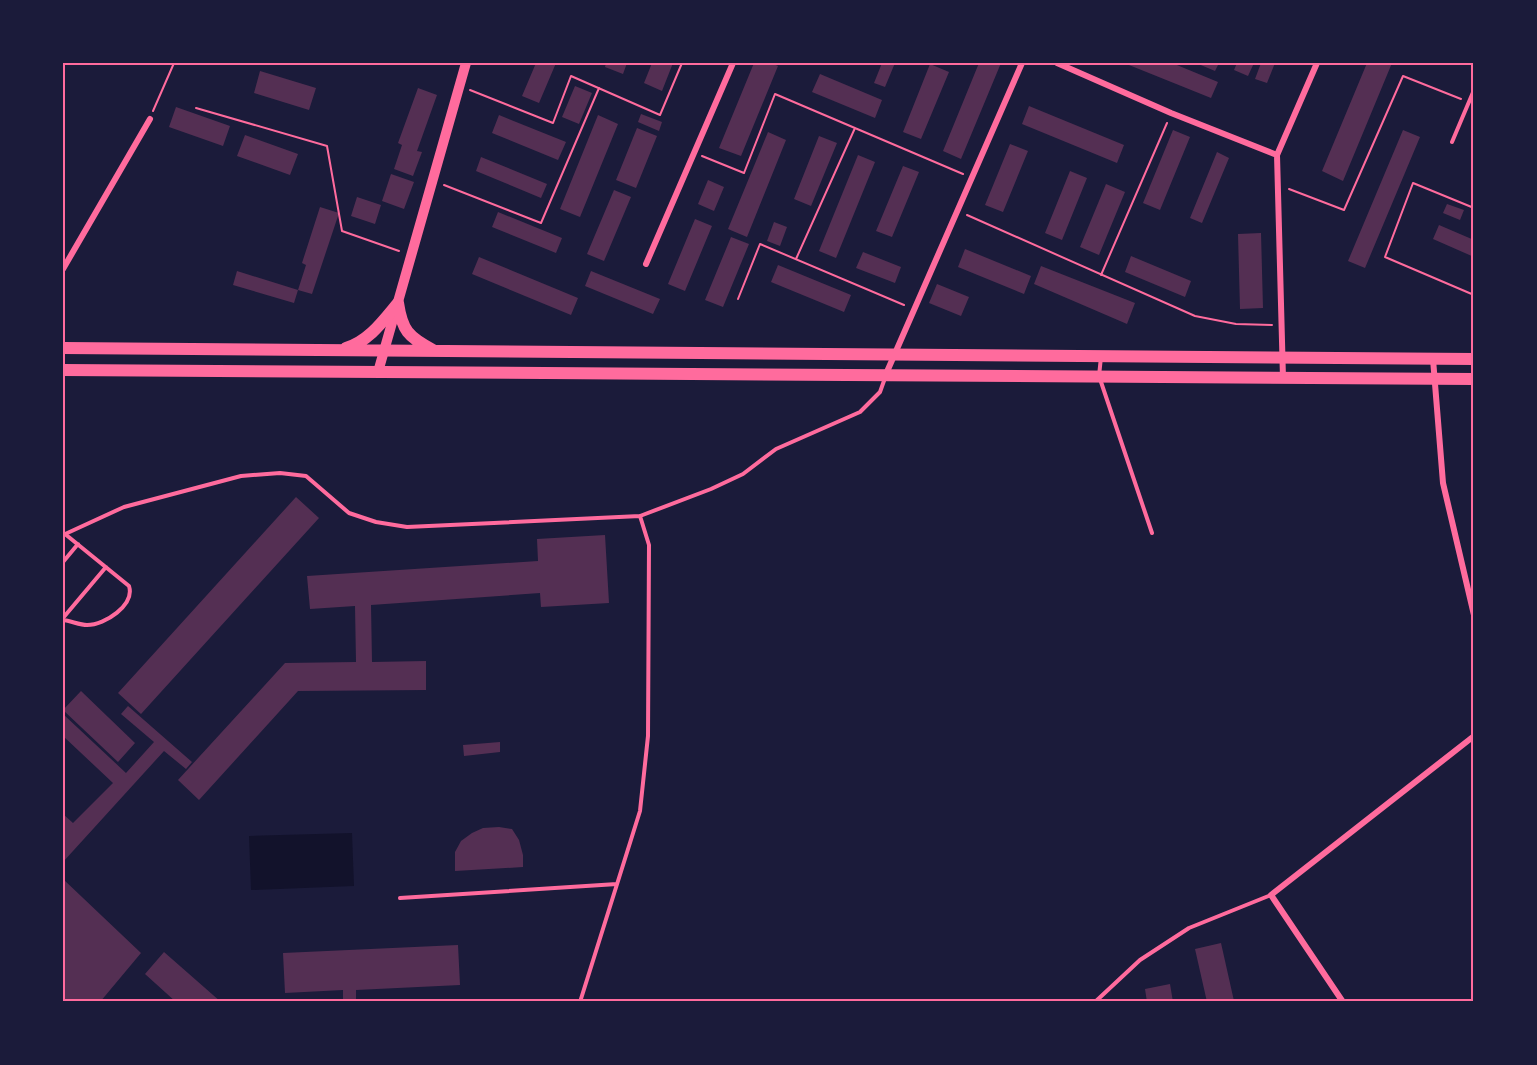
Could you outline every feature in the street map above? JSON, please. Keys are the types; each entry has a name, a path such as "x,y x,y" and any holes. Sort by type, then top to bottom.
{"main road":[{"path":"378,372 466,63"},
{"path":"338,351 359,344 380,325 398,303"},
{"path":"398,303 401,324 417,342 437,352"},
{"path":"63,348 1474,359"},
{"path":"63,370 1474,379"}],"street":[{"path":"646,264 733,63"},
{"path":"886,374 1022,63"},
{"path":"1057,63 1171,113 1277,154"},
{"path":"1283,378 1277,154 1317,63"},
{"path":"63,269 150,119"},
{"path":"1433,359 1443,483 1474,615"},
{"path":"1343,1002 1271,895 1474,736"}],"lane":[{"path":"1452,142 1474,90"},
{"path":"1101,356 1099,376 1152,533"},
{"path":"64,534 124,507 241,476 280,473 306,477 348,513 376,522 407,527 640,516 722,484 743,474 776,449 860,412 880,393 886,374"},
{"path":"580,1002 640,811 648,736 649,545 640,516"},
{"path":"64,534 78,544 106,567 129,586 131,593 129,600 101,622 88,625 63,619 106,567"},
{"path":"63,562 78,544"},
{"path":"400,898 617,884"},
{"path":"1095,1002 1140,960 1189,928 1271,895"}],"path":[{"path":"150,119 174,63"},
{"path":"459,86 553,123 571,76 660,115 682,63"},
{"path":"1278,184 1344,210 1403,76 1469,102"},
{"path":"433,180 541,223 598,88"},
{"path":"694,153 744,173 775,94 972,178"},
{"path":"196,108 327,146 342,231 399,251"},
{"path":"1101,275 1171,113"},
{"path":"796,259 855,128"},
{"path":"1474,208 1413,183 1385,257 1474,295"},
{"path":"958,211 1195,316 1236,324 1281,325"},
{"path":"738,299 760,244 914,310"}],"shaded area":[{"path":"352,833 354,886 251,890 249,836"}],"building":[{"path":"536,63 556,63 539,103 522,96"},
{"path":"606,63 627,63 623,74 605,67"},
{"path":"652,63 673,63 662,91 644,83"},
{"path":"754,63 771,63 778,66 741,156 719,148"},
{"path":"882,63 895,63 885,87 874,83"},
{"path":"979,63 1001,63 961,159 943,151"},
{"path":"1124,63 1172,63 1218,82 1211,98"},
{"path":"1196,63 1219,63 1215,71"},
{"path":"1237,63 1254,63 1248,76 1234,70"},
{"path":"1261,63 1275,63 1267,83 1255,79"},
{"path":"1367,63 1392,63 1343,181 1322,171"},
{"path":"930,64 949,72 921,139 903,132"},
{"path":"260,71 316,88 309,110 254,93"},
{"path":"820,74 882,100 875,118 812,92"},
{"path":"575,86 592,93 579,124 562,117"},
{"path":"418,88 437,95 417,151 422,152 413,176 394,169 402,145 398,143"},
{"path":"1029,106 1124,145 1117,163 1022,124"},
{"path":"176,107 230,126 223,146 169,127"},
{"path":"641,114 662,122 659,131 638,122"},
{"path":"499,115 566,142 558,160 492,133"},
{"path":"598,115 618,124 580,217 560,209"},
{"path":"637,128 657,136 636,188 616,180"},
{"path":"1173,130 1190,137 1160,210 1143,203"},
{"path":"1403,130 1420,137 1365,268 1348,261"},
{"path":"768,132 786,140 747,237 728,229"},
{"path":"245,135 298,154 290,175 237,156"},
{"path":"819,136 837,143 811,206 794,199"},
{"path":"1010,144 1028,151 1003,212 985,205"},
{"path":"1217,152 1229,158 1202,223 1190,218"},
{"path":"858,155 875,162 836,258 819,251"},
{"path":"481,157 547,184 541,198 476,171"},
{"path":"903,166 919,172 892,237 876,231"},
{"path":"1070,171 1087,178 1062,240 1045,233"},
{"path":"391,174 414,182 404,209 382,201"},
{"path":"708,180 724,187 714,211 698,204"},
{"path":"1106,184 1125,192 1099,255 1080,247"},
{"path":"614,190 631,197 604,261 587,254"},
{"path":"357,197 381,205 375,224 351,216"},
{"path":"1447,204 1464,210 1460,220 1443,213"},
{"path":"320,207 339,213 312,294 298,290 306,265 302,263"},
{"path":"498,212 562,238 556,253 492,227"},
{"path":"695,219 712,226 685,291 668,284"},
{"path":"774,222 787,227 780,246 767,241"},
{"path":"1439,225 1474,240 1474,257 1433,239"},
{"path":"1261,233 1263,308 1240,309 1238,234"},
{"path":"731,237 749,244 723,307 705,300"},
{"path":"965,249 1031,276 1024,294 958,267"},
{"path":"863,252 901,267 895,283 856,268"},
{"path":"1131,256 1191,281 1185,297 1125,272"},
{"path":"479,257 578,298 571,315 472,274"},
{"path":"778,265 851,295 844,312 771,282"},
{"path":"1041,266 1135,303 1127,324 1034,284"},
{"path":"237,271 298,290 294,303 233,285"},
{"path":"591,271 660,299 653,314 585,286"},
{"path":"937,284 969,297 961,316 929,303"},
{"path":"296,497 319,518 141,714 118,693"},
{"path":"605,535 609,603 541,607 540,593 371,605 372,662 426,661 426,690 298,691 199,800 178,780 285,663 356,662 355,606 310,609 307,576 538,561 537,539"},
{"path":"81,691 135,743 118,762 63,710"},
{"path":"128,706 192,762 186,769 164,751 63,862 63,814 73,823 113,783 63,736 63,714 126,773 154,742 121,714"},
{"path":"500,742 500,752 464,756 463,745"},
{"path":"483,828 512,829 519,840 523,867 455,871 455,852 461,841"},
{"path":"63,879 141,953 100,1002 63,1002"},
{"path":"1221,943 1234,1001 1207,1002 1195,949"},
{"path":"458,945 460,985 356,990 356,1002 343,1002 343,990 285,993 283,953"},
{"path":"164,952 221,1002 176,1002 145,974"},
{"path":"1170,984 1173,1002 1147,1002 1145,989"}]}
